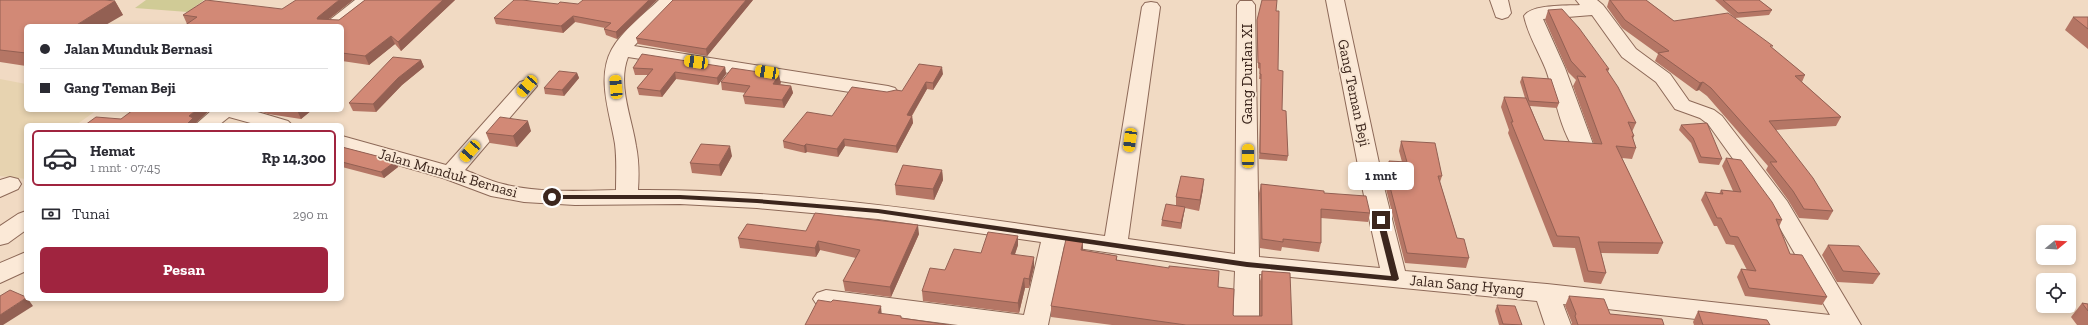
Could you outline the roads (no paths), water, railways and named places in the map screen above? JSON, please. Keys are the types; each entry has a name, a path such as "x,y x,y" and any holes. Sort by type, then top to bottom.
{"street":[{"path":"334,24 367,0"},
{"path":"627,196 627,156 617,100 615,74 617,60 621,50 669,0"},
{"name":"Gang Teman Beji","path":"1335,0 1374,191 1396,279"},
{"path":"1582,144 1573,125 1555,68 1533,16 1595,3 1629,53 1663,78 1682,105 1711,117 1738,148 1779,206 1848,325"},
{"name":"Gang DurIan XI","path":"1246,4 1246,325"},
{"path":"1115,245 1150,6"},
{"path":"621,50 888,92"},
{"path":"451,173 527,86"},
{"path":"209,123 223,112"},
{"path":"233,112 274,123"},
{"name":"Jalan Munduk Bernasi","path":"344,143 451,173 499,191 524,195 575,198 627,196"},
{"name":"Jalan Sang Hyang","path":"627,196 757,201 878,211 1247,264 1547,293 1831,325"},
{"path":"0,237 24,220"},
{"path":"1035,325 1054,236"},
{"path":"1547,293 1558,325"},
{"path":"826,299 1031,325"}]}
